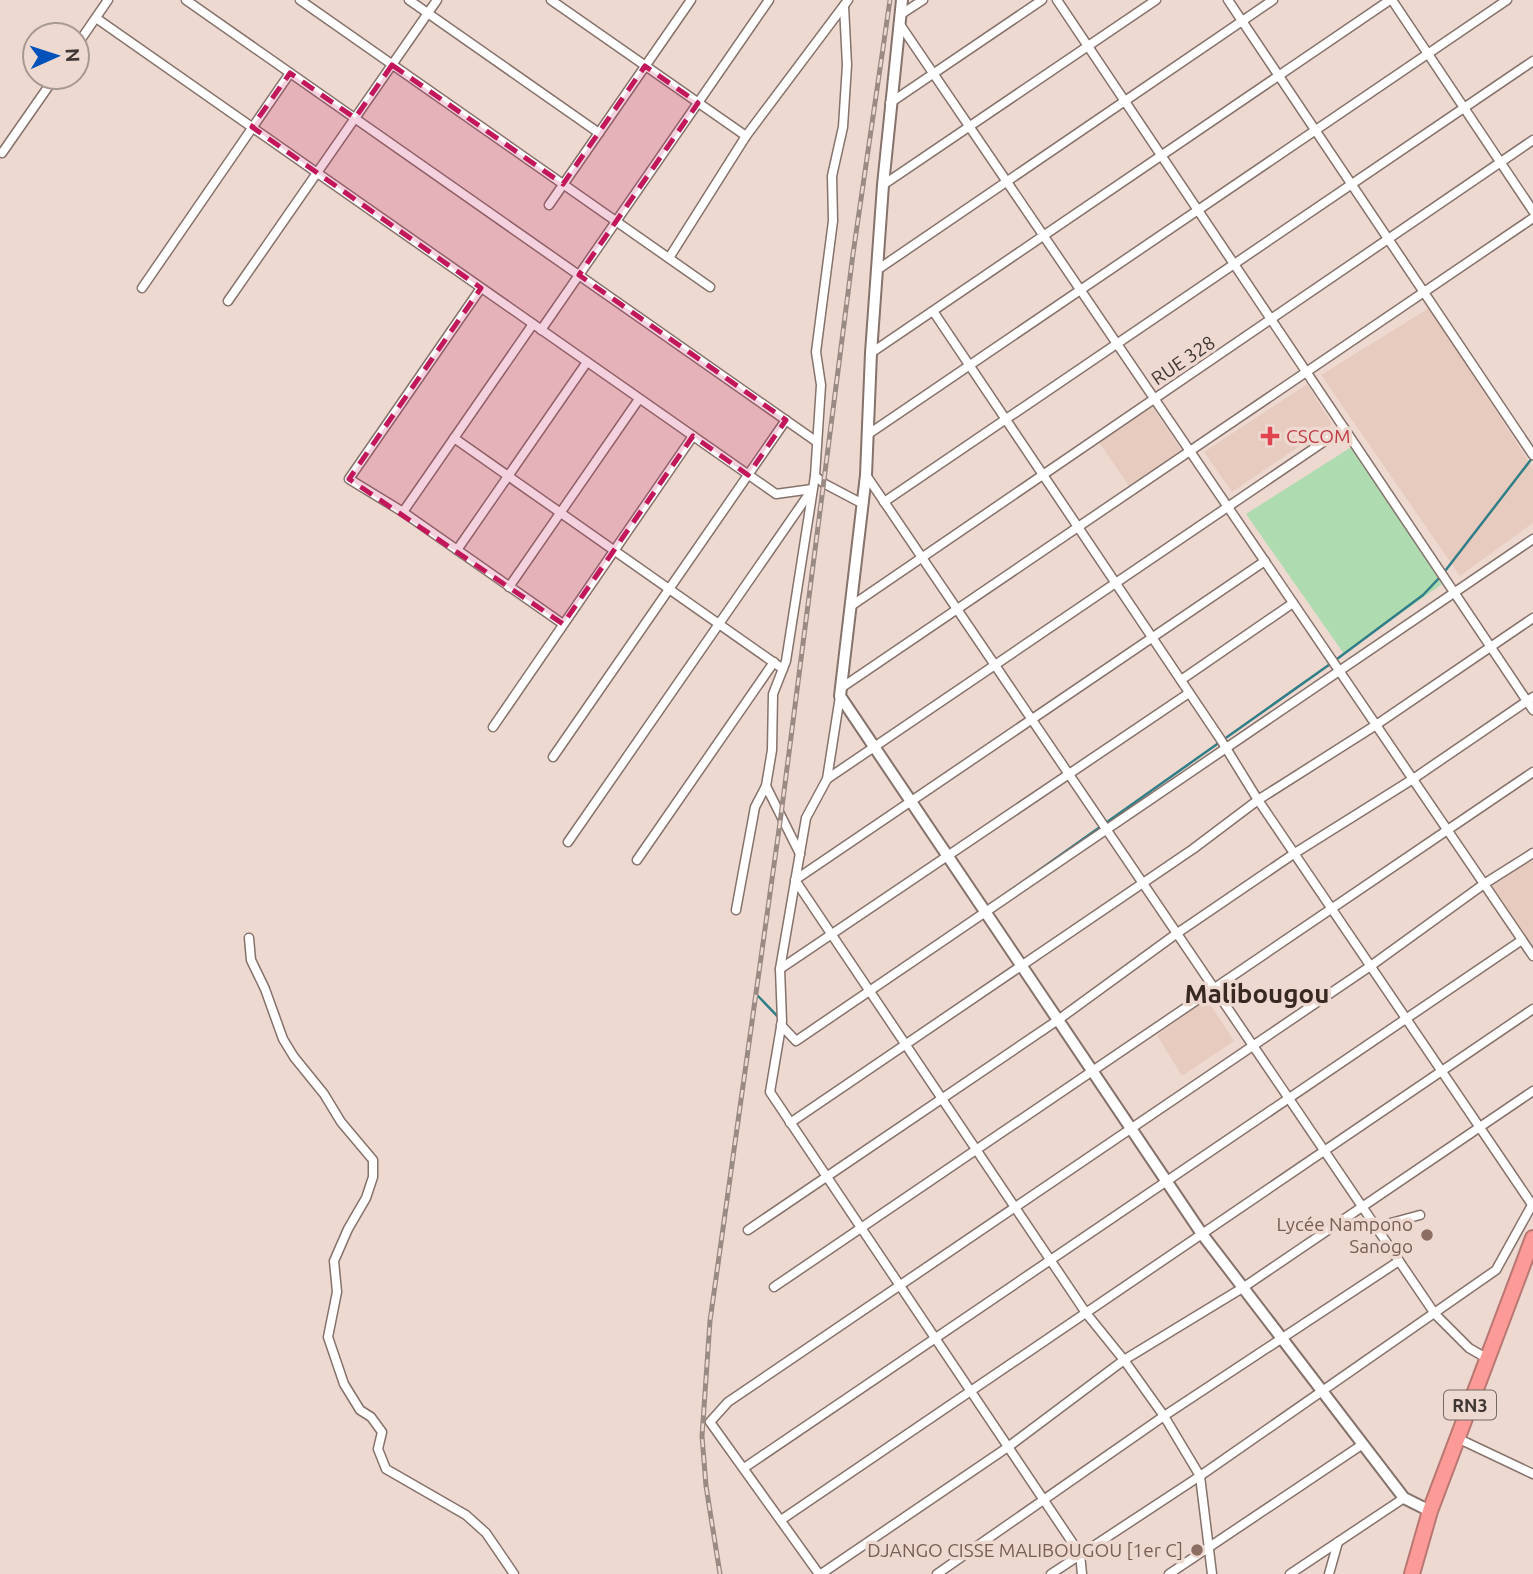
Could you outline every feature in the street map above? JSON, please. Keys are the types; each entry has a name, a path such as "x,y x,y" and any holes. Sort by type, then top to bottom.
{"highway":[{"name":"RN3","path":"1412,1574 1430,1511 1533,1238"}],"street":[{"path":"91,25 108,0"},
{"path":"186,0 817,442"},
{"path":"300,0 710,287"},
{"path":"409,0 599,133"},
{"path":"228,302 437,0"},
{"path":"551,0 746,136"},
{"path":"549,205 691,0"},
{"path":"541,330 769,0"},
{"path":"902,0 883,185 866,435 866,475 841,692 827,779 806,818 780,969 781,1026 770,1092 1080,1555 1082,1574"},
{"path":"900,19 923,0"},
{"path":"890,103 1042,0"},
{"path":"1057,0 1491,647 1530,699 1533,710"},
{"path":"883,185 1156,0"},
{"path":"1228,0 1533,455"},
{"path":"877,270 1273,0"},
{"path":"871,353 1391,0 1533,211"},
{"path":"866,435 1507,0"},
{"path":"668,258 746,136 846,3"},
{"path":"736,909 755,807 766,786 772,750 773,694 783,669 815,476 821,385 816,352 833,221 832,176 843,127 847,65 846,3"},
{"path":"96,18 776,494 812,489"},
{"path":"900,19 934,74 1533,956"},
{"path":"884,502 1533,61"},
{"path":"142,288 290,73"},
{"path":"2,153 45,91"},
{"name":"RUE 328","path":"851,606 1533,140"},
{"path":"841,692 957,609 1533,218"},
{"path":"481,288 349,479 403,512 563,624"},
{"path":"933,311 1226,747 1258,800 1533,1205 1496,1270 1200,1475 1051,1574"},
{"path":"403,512 533,324"},
{"path":"457,550 587,362"},
{"path":"509,587 639,399"},
{"path":"553,757 786,421"},
{"path":"827,779 1344,428"},
{"path":"493,727 693,436"},
{"path":"454,438 783,669"},
{"path":"866,475 1435,1314 1469,1348 1488,1359"},
{"path":"815,476 863,504"},
{"path":"568,842 812,489"},
{"path":"781,1026 796,1041 1533,538"},
{"path":"795,880 1265,561"},
{"path":"1181,680 1293,603"},
{"path":"790,1123 1194,849 1258,800 1376,725 1533,618"},
{"path":"636,860 774,662"},
{"path":"841,692 875,747 1202,1234 1404,1498 1430,1511"},
{"path":"780,969 1189,693"},
{"path":"748,1230 1058,1020 1295,853 1413,779 1530,699"},
{"path":"774,1287 1533,772"},
{"path":"766,786 800,854"},
{"path":"1533,853 727,1402 710,1422 820,1574 1008,1447 1124,1360 1244,1287 1533,1091"},
{"path":"795,880 1086,1313 1164,1416 1200,1475 1212,1574"},
{"path":"249,938 251,960 283,1039 341,1122 373,1160 373,1177 366,1198 334,1261 337,1292 328,1337 344,1384 360,1410 371,1417 382,1432 378,1450 386,1469 466,1515 486,1533 514,1574"},
{"path":"744,1468 1522,940"},
{"path":"781,1520 1533,1009"},
{"path":"1376,1227 1420,1215"},
{"path":"937,1574 1164,1416 1399,1261"},
{"path":"1457,1438 1533,1474"},
{"path":"1169,1574 1363,1444"},
{"path":"1290,1574 1404,1498"},
{"path":"1329,1574 1338,1542"}],"highlighted area":[{"path":"392,65 563,184 645,66 698,103 579,275 786,420 748,475 693,436 563,624 349,479 481,288 252,127 290,73 355,118"}],"shaded area":[{"path":"1429,308 1533,468 1533,523 1460,576 1321,375"},
{"name":"CSCOM","path":"1307,384 1332,424 1232,492 1204,452"},
{"path":"1152,406 1181,450 1129,486 1099,442"},
{"path":"1533,854 1533,949 1489,883"},
{"path":"1207,999 1234,1041 1182,1076 1157,1035"}],"green space":[{"path":"1353,446 1442,584 1344,654 1246,514"}],"waterway":[{"path":"994,902 1333,662 1423,595 1442,575 1533,457"},
{"path":"758,996 780,1019"}],"railway":[{"path":"720,1574 706,1486 702,1436 710,1321 781,815 853,254 890,0"}],"place":[{"name":"CSCOM","path":"1270,436"},
{"name":"Lycée Nampono Sanogo","path":"1427,1235"},
{"name":"DJANGO CISSE MALIBOUGOU [1er C]","path":"1197,1550"}],"district":[{"name":"Malibougou","path":"1257,993"}]}
